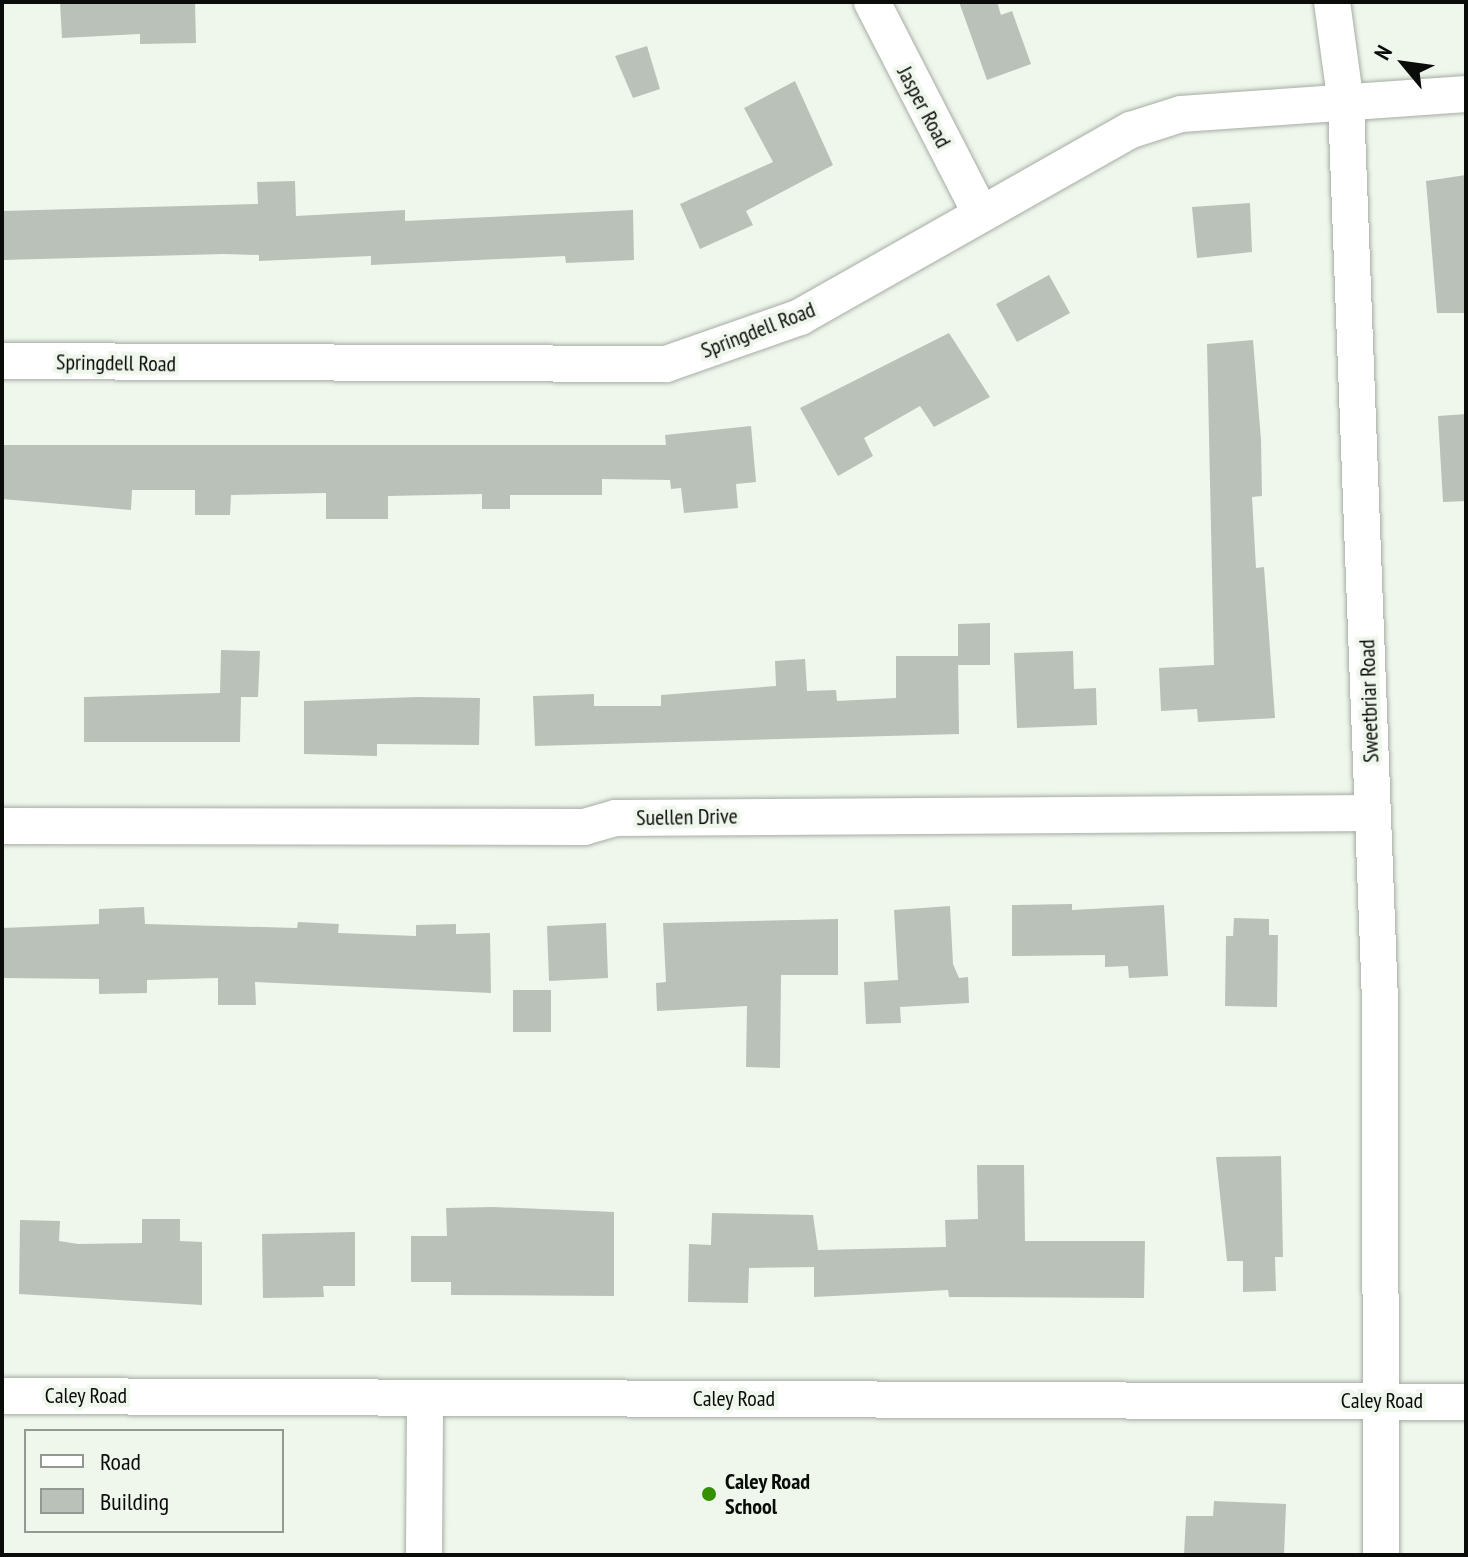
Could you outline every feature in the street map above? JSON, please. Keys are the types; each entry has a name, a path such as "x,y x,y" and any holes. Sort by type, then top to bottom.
{"street":[{"name":"Jasper Road","path":"872,2 979,210"},
{"name":"Sweetbriar Road","path":"1332,2 1346,104 1373,813 1384,1401 1381,1555"},
{"name":"Springdell Road","path":"2,361 666,364 800,317 1086,150 1181,114 1466,94"},
{"name":"Suellen Drive","path":"2,826 584,827 615,818 1373,813"},
{"name":"Caley Road","path":"2,1396 1466,1402"},
{"path":"424,1555 425,1398"}],"building":[{"path":"60,2 195,2 196,43 140,44 140,34 62,38"},
{"path":"959,2 997,2 1001,15 1012,11 1031,64 987,80"},
{"path":"647,46 660,89 633,98 615,56"},
{"path":"795,81 833,165 746,211 753,225 700,249 680,204 773,162 744,108"},
{"path":"1466,175 1466,313 1437,313 1426,181"},
{"path":"295,181 296,216 405,210 405,221 633,210 634,260 566,263 565,256 371,265 371,256 259,261 259,255 224,254 3,260 2,211 258,204 257,182"},
{"path":"1250,203 1252,252 1197,258 1192,207"},
{"path":"1049,275 1070,313 1017,342 996,304"},
{"path":"949,333 990,397 934,427 920,406 864,438 873,456 838,476 800,408"},
{"path":"1253,340 1262,496 1252,497 1256,568 1264,567 1275,718 1198,722 1197,709 1161,711 1159,668 1214,665 1207,344"},
{"path":"1466,414 1466,501 1443,502 1438,416"},
{"path":"751,426 756,482 736,484 738,508 684,513 681,488 671,489 670,480 602,479 602,495 510,495 510,509 482,509 482,494 388,496 388,519 326,519 326,493 231,495 230,515 195,515 195,490 132,490 131,510 2,499 2,445 666,445 665,435"},
{"path":"990,623 990,665 958,665 958,624"},
{"path":"221,650 260,651 258,697 241,697 240,742 84,742 84,697 220,693"},
{"path":"1073,651 1074,689 1096,688 1097,725 1017,728 1014,653"},
{"path":"896,656 958,656 959,734 535,746 533,696 594,694 594,706 661,706 661,695 776,686 775,661 805,659 807,691 836,690 837,701 896,698"},
{"path":"480,698 479,745 377,744 377,756 304,754 304,701"},
{"path":"1072,904 1072,910 1164,905 1168,976 1129,978 1128,966 1105,967 1105,955 1012,956 1012,905"},
{"path":"950,906 953,964 959,978 968,977 969,1003 900,1007 901,1023 866,1024 864,982 898,980 894,910"},
{"path":"144,907 145,924 297,928 298,922 339,924 338,933 416,936 416,925 456,924 456,934 490,933 491,993 255,982 256,1005 218,1005 218,978 147,980 147,993 99,994 99,979 2,978 2,928 99,924 99,909"},
{"path":"1234,918 1269,919 1269,935 1278,935 1277,1007 1225,1006 1226,936 1233,936"},
{"path":"838,919 838,975 781,975 780,1068 746,1067 747,1006 657,1011 656,983 666,982 663,923"},
{"path":"606,923 608,978 549,981 547,926"},
{"path":"513,990 551,990 551,1032 513,1032"},
{"path":"1281,1156 1283,1257 1275,1257 1276,1291 1243,1292 1243,1261 1227,1261 1216,1157"},
{"path":"977,1165 1024,1165 1025,1241 1145,1241 1144,1298 949,1297 948,1290 814,1297 814,1267 749,1268 748,1303 688,1302 689,1244 711,1245 712,1213 813,1215 818,1250 946,1247 945,1220 978,1219"},
{"path":"446,1208 614,1212 614,1296 451,1295 451,1282 411,1282 411,1236 447,1236"},
{"path":"142,1219 180,1219 180,1241 202,1242 202,1305 19,1294 20,1220 60,1221 59,1241 78,1244 142,1243"},
{"path":"355,1232 355,1286 323,1286 324,1297 263,1298 262,1234"},
{"path":"1214,1501 1286,1504 1284,1555 1184,1555 1186,1516 1213,1516"}],"place":[{"name":"Caley Road School","path":"709,1494"}]}
